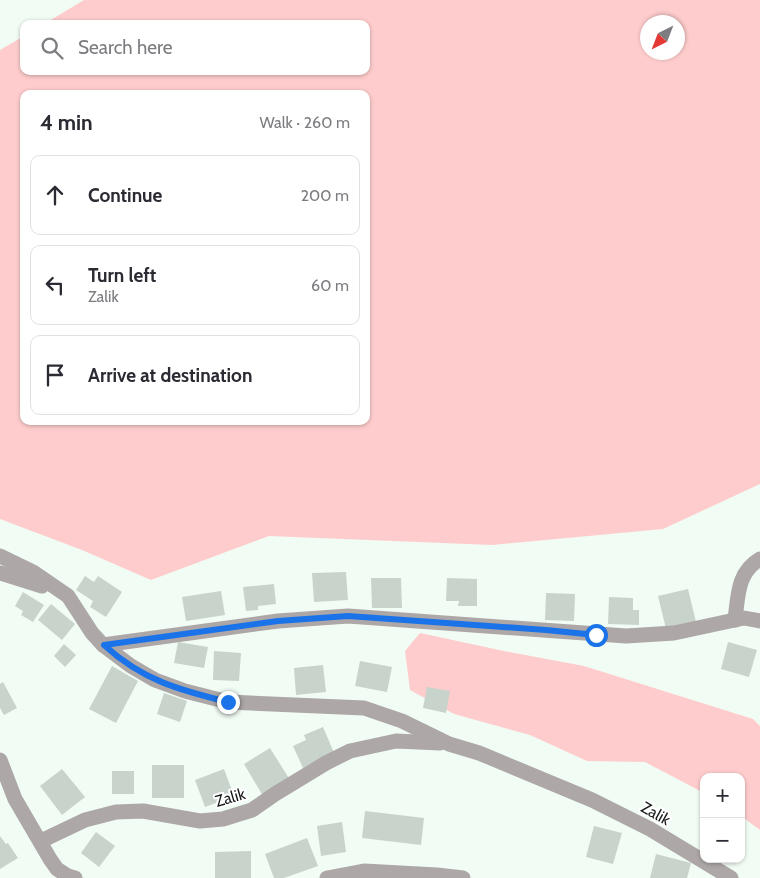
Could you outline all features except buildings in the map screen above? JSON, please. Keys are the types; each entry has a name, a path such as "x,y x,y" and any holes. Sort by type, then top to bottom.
{"street":[{"name":"Zalik","path":"0,556 33,572 68,596 92,633 104,645 131,666 155,680 185,691 228,702 364,708 402,721 449,744 479,753 592,800 650,829 731,878"},
{"path":"735,620 738,588 744,575 760,560"},
{"path":"0,573 23,579 68,596"},
{"path":"104,645 278,621 348,616 626,636 674,633 744,618 760,621"},
{"name":"Zalik","path":"41,842 85,820 116,812 143,811 200,821 223,819 252,810 326,763 350,751 396,741 449,744"},
{"path":"0,760 15,799 57,869 75,878"},
{"path":"326,878 364,870 437,874 463,878"}],"shaded area":[{"path":"84,0 760,0 760,484 663,529 492,545 269,536 151,580 82,550 0,519 0,50 20,38 20,75 370,75 370,20 51,20"},
{"path":"420,633 584,666 753,719 760,726 760,830 745,819 745,773 700,773 700,791 645,762 587,761 530,735 454,714 410,690 405,651"}],"route":[{"path":"228,702 185,691 155,680 131,666 104,645 278,621 348,616 596,635"}]}
